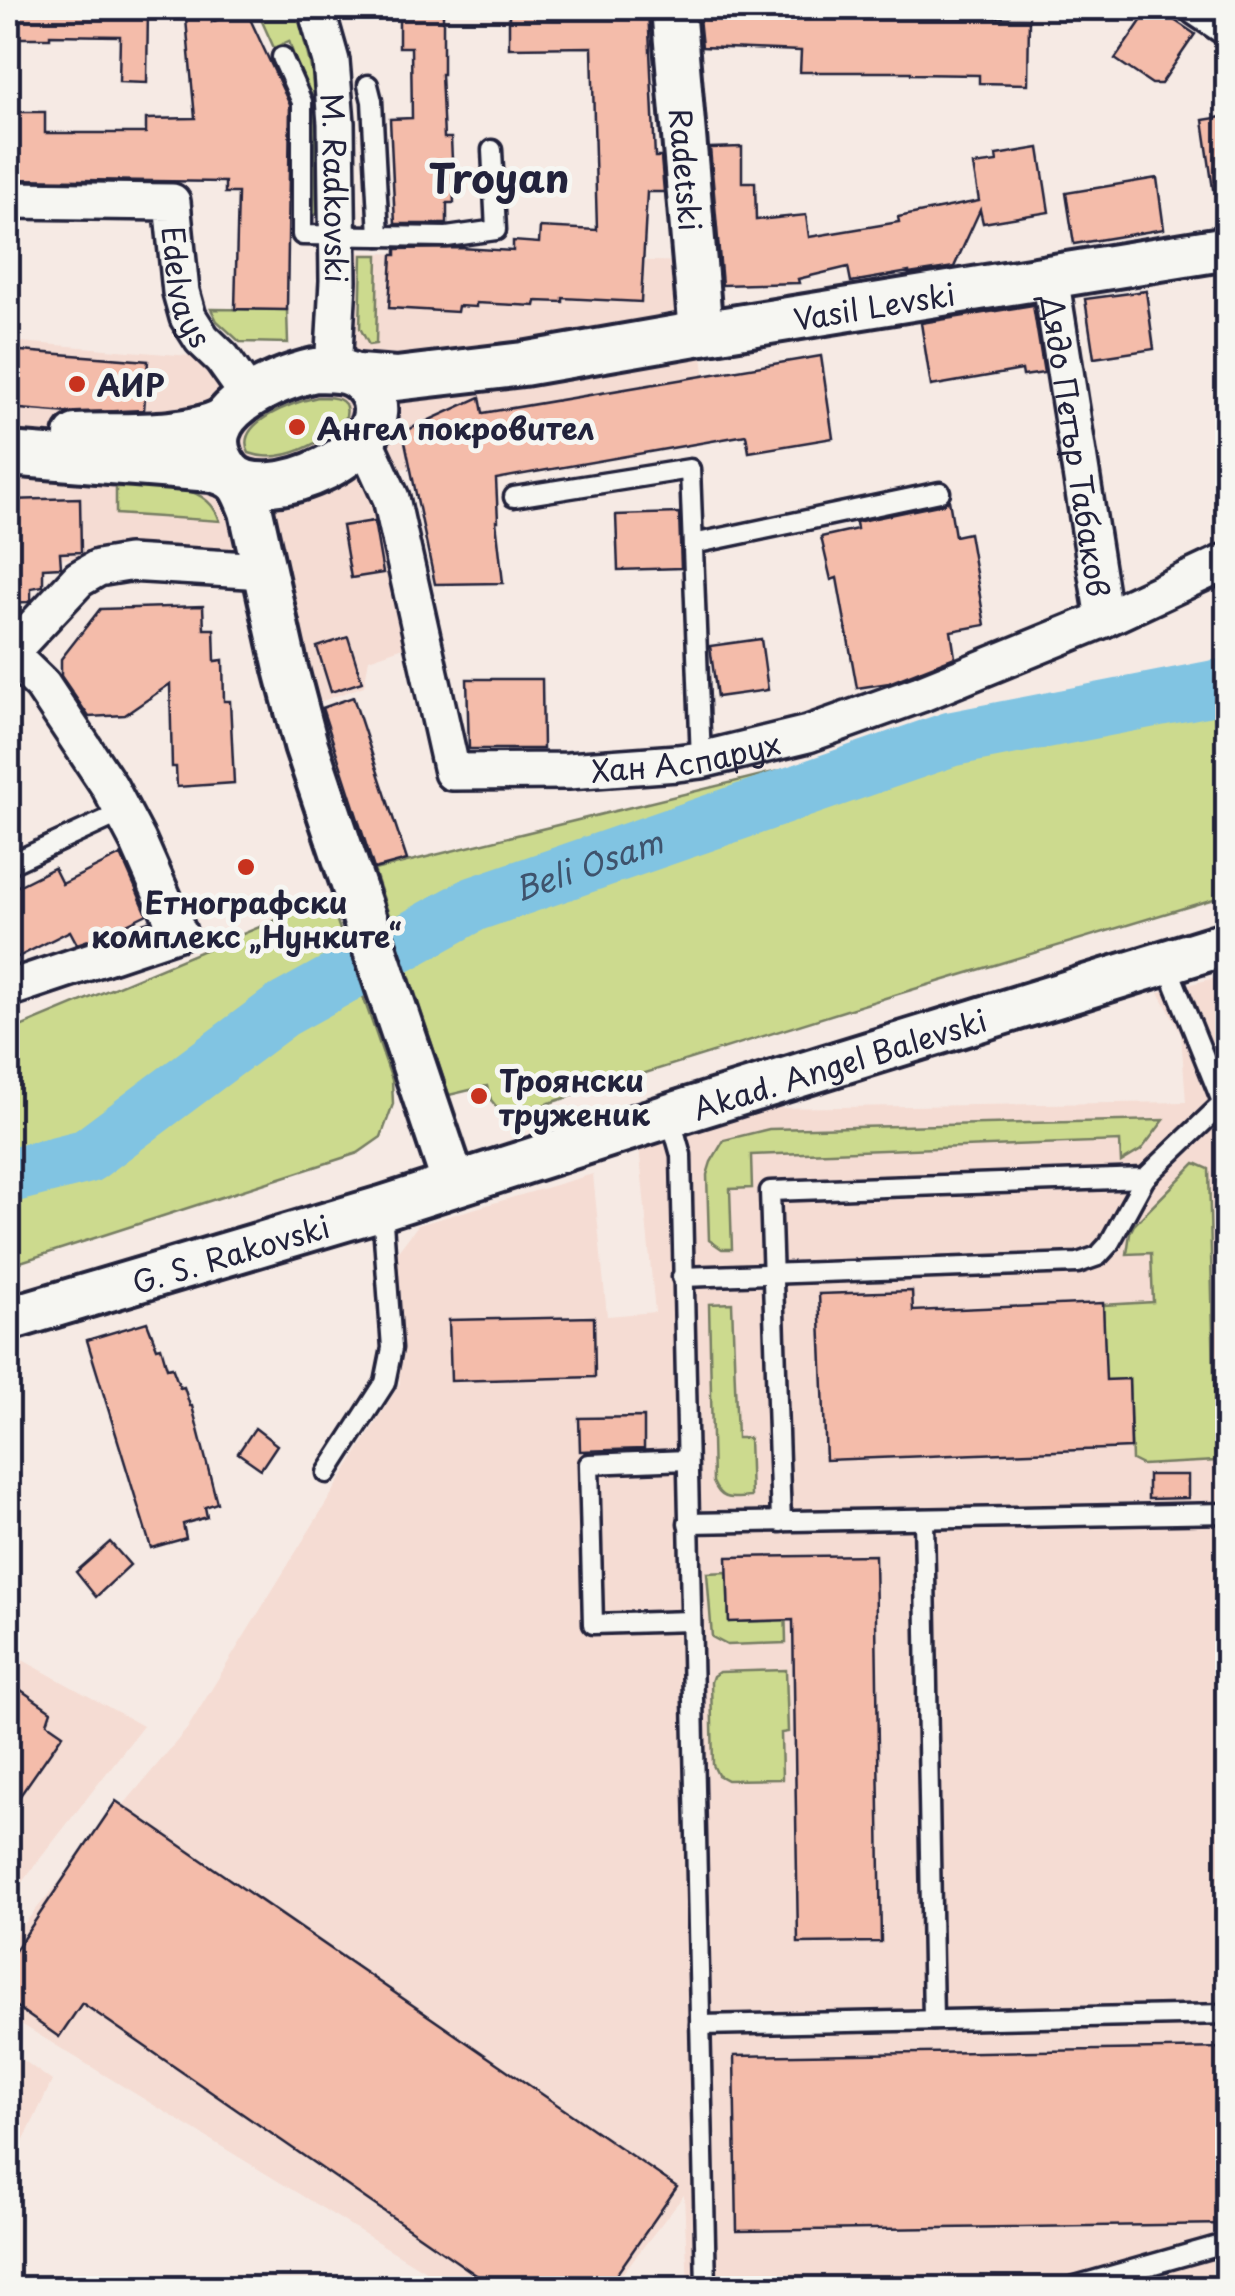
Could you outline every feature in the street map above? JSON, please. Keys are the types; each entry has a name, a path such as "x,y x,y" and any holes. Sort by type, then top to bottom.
{"street":[{"name":"M. Radkovski","path":"316,8 331,61 336,123 338,282 346,373"},
{"name":"Radetski","path":"673,8 700,332"},
{"path":"1198,8 1228,28"},
{"name":"Edelvays","path":"8,200 172,202 188,317 202,339 222,358 236,408"},
{"name":"Vasil Levski","path":"346,373 396,379 523,364 1228,248"},
{"name":"Дядо Петър Табаков","path":"1050,276 1104,619"},
{"name":"Vasil Levski","path":"368,433 403,408 432,395 523,364"},
{"path":"8,440 207,428 274,381 316,370 346,373 372,394 376,410 368,433 330,466 272,484 249,483 212,470 8,454"},
{"path":"236,408 216,440 220,459 244,492 251,510 306,745 454,1184"},
{"name":"Хан Аспарух","path":"368,433 390,498 452,772 568,772 700,760 808,734 920,694 1104,619 1228,561"},
{"path":"277,627 271,555 273,526 286,493 302,477"},
{"path":"8,989 178,932 123,812 85,747 42,685 8,654 79,578 98,568 128,563 264,571"},
{"name":"Akad. Angel Balevski","path":"454,1184 1228,943"},
{"name":"G. S. Rakovski","path":"8,1318 454,1184"}],"lane":[{"path":"282,57 302,102 302,235 447,237 496,230 492,150"},
{"path":"368,85 379,236"},
{"path":"514,497 690,468 700,760"},
{"path":"693,544 940,492"},
{"path":"8,865 123,812"},
{"path":"682,1277 1078,1263 1098,1256 1145,1178 1225,1109 1166,961"},
{"path":"670,1115 681,1155 706,2288"},
{"path":"781,1522 770,1191 1145,1178"},
{"path":"327,1473 385,1383 390,1366 382,1208"},
{"path":"686,1460 589,1464 592,1588 593,1624 690,1621"},
{"path":"688,1523 1228,1513"},
{"path":"924,1519 933,2020"},
{"path":"700,2025 1228,2014"},
{"path":"1068,2288 1228,2243"}],"shaded area":[{"path":"343,252 688,262 709,405 386,472 424,640 369,659 364,686 311,705 256,564 8,558 8,341 215,358 251,385 343,361"},
{"path":"1227,975 1227,2272 1176,2288 688,2288 684,2195 611,2288 453,2288 8,2016 8,1943 187,1729 400,1383 396,1254 418,1225 593,1174 607,1316 655,1312 639,1146 770,1108 1186,1102 1181,1034 1159,992"},
{"path":"8,1652 143,1726 8,1900"},
{"path":"8,2049 52,2081 8,2174"}],"green space":[{"path":"256,8 296,8 314,80 319,126 319,213 314,215 314,142 304,89 289,41 274,48"},
{"path":"362,255 378,255 376,344 369,345 360,328"},
{"path":"211,309 287,310 288,343 240,342 217,321"},
{"path":"318,397 339,399 347,410 327,435 289,454 249,453 246,442 258,423 282,409"},
{"path":"161,486 190,491 213,507 220,521 116,514 116,487"},
{"path":"1227,661 1227,895 543,1105 499,1110 487,1086 449,1095 374,870"},
{"path":"329,898 392,1080 393,1104 381,1137 358,1153 8,1266 8,1032"},
{"path":"1164,1120 1141,1150 1121,1162 1120,1141 751,1155 752,1188 730,1189 732,1249 722,1249 709,1240 707,1175 724,1140 769,1129"},
{"path":"1195,1163 1209,1169 1216,1461 1142,1465 1132,1460 1129,1379 1105,1380 1103,1305 1153,1302 1151,1253 1127,1254 1130,1233"},
{"path":"732,1303 737,1438 749,1438 751,1497 733,1498 720,1493 713,1482 709,1304"},
{"path":"784,1561 786,1643 727,1645 712,1637 707,1573 727,1572 729,1622 773,1621"},
{"path":"786,1670 788,1732 781,1733 782,1779 727,1780 718,1775 713,1765 713,1676 719,1672"}],"building":[{"path":"8,8 148,8 147,83 119,82 120,36 8,38"},
{"path":"185,8 213,8 212,22 245,8 290,105 287,310 235,309 238,193 225,193 225,182 8,179 8,112 45,112 45,133 146,133 146,119 195,118"},
{"path":"399,8 443,8 444,138 451,138 454,203 447,203 447,224 395,224 390,119 412,118 411,47 399,47"},
{"path":"509,8 648,8 655,157 661,157 664,192 647,192 641,302 563,298 563,302 536,301 535,306 476,303 476,307 458,306 457,312 389,308 392,255 396,255 396,249 513,251 513,241 539,243 540,227 597,230 592,47 509,48"},
{"path":"698,8 783,8 782,13 871,15 871,11 905,11 905,17 1029,18 1028,84 979,83 979,75 800,72 801,51 702,47"},
{"path":"1150,8 1156,8 1195,34 1161,84 1152,84 1115,59"},
{"path":"1228,116 1228,188 1213,189 1203,120"},
{"path":"742,147 742,182 755,182 756,220 806,215 809,237 899,222 898,217 979,201 973,165 997,162 996,155 1039,148 1049,212 983,223 980,210 954,267 851,282 848,267 798,279 799,283 722,285 710,148"},
{"path":"1157,178 1164,229 1074,244 1066,193"},
{"path":"1146,291 1154,349 1094,358 1085,299"},
{"path":"1033,305 1044,373 1023,376 1022,370 931,386 921,323"},
{"name":"АИР","path":"8,350 148,361 144,410 69,413 8,408"},
{"path":"821,356 833,438 749,452 746,435 496,479 503,583 435,584 403,432 480,397 483,413"},
{"path":"80,498 81,552 60,553 61,567 43,568 43,586 31,588 31,600 8,603 8,500"},
{"path":"949,500 955,536 969,533 985,625 951,631 955,657 889,683 857,688 837,578 831,580 821,537 857,529 856,522"},
{"path":"679,513 681,568 618,570 616,515"},
{"path":"374,521 383,573 351,578 342,526"},
{"path":"203,606 204,629 214,629 215,661 223,660 224,701 230,701 234,783 177,787 176,767 172,767 170,684 125,715 89,717 61,676 61,659 100,609"},
{"path":"348,637 362,682 331,692 317,647"},
{"path":"761,639 768,690 717,697 710,646"},
{"path":"467,679 542,679 543,749 469,749"},
{"path":"353,697 407,860 374,869 322,708"},
{"path":"121,855 147,914 77,944 70,931 8,962 8,891 54,868 62,884"},
{"path":"912,1291 913,1311 1103,1303 1106,1380 1129,1379 1131,1448 826,1460 819,1294"},
{"path":"594,1317 595,1377 451,1381 449,1320"},
{"path":"147,1322 167,1368 172,1367 192,1406 217,1503 205,1507 207,1517 183,1524 186,1538 151,1548 87,1340"},
{"path":"644,1417 644,1449 580,1451 579,1418"},
{"path":"255,1428 277,1445 261,1469 238,1453"},
{"path":"1148,1475 1188,1475 1188,1498 1148,1499"},
{"path":"110,1542 130,1565 96,1597 76,1572"},
{"path":"875,1555 881,1942 798,1943 793,1620 729,1622 727,1557"},
{"path":"8,1681 51,1711 47,1723 63,1734 8,1813"},
{"path":"116,1801 677,2187 607,2288 495,2288 82,2003 59,2037 8,2001 8,1961"},
{"path":"1228,2048 1228,2224 737,2231 734,2056"}],"waterway":[{"name":"Beli Osam","path":"8,1176 87,1156 281,1011 474,904 951,739 1228,685"}],"place":[{"name":"АИР","path":"77,384"},
{"name":"Ангел покровител","path":"297,427"},
{"name":"Етнографски комплекс „Нунките“","path":"246,867"},
{"name":"Троянски труженик","path":"479,1096"}],"district":[{"name":"Troyan","path":"499,176"}]}
